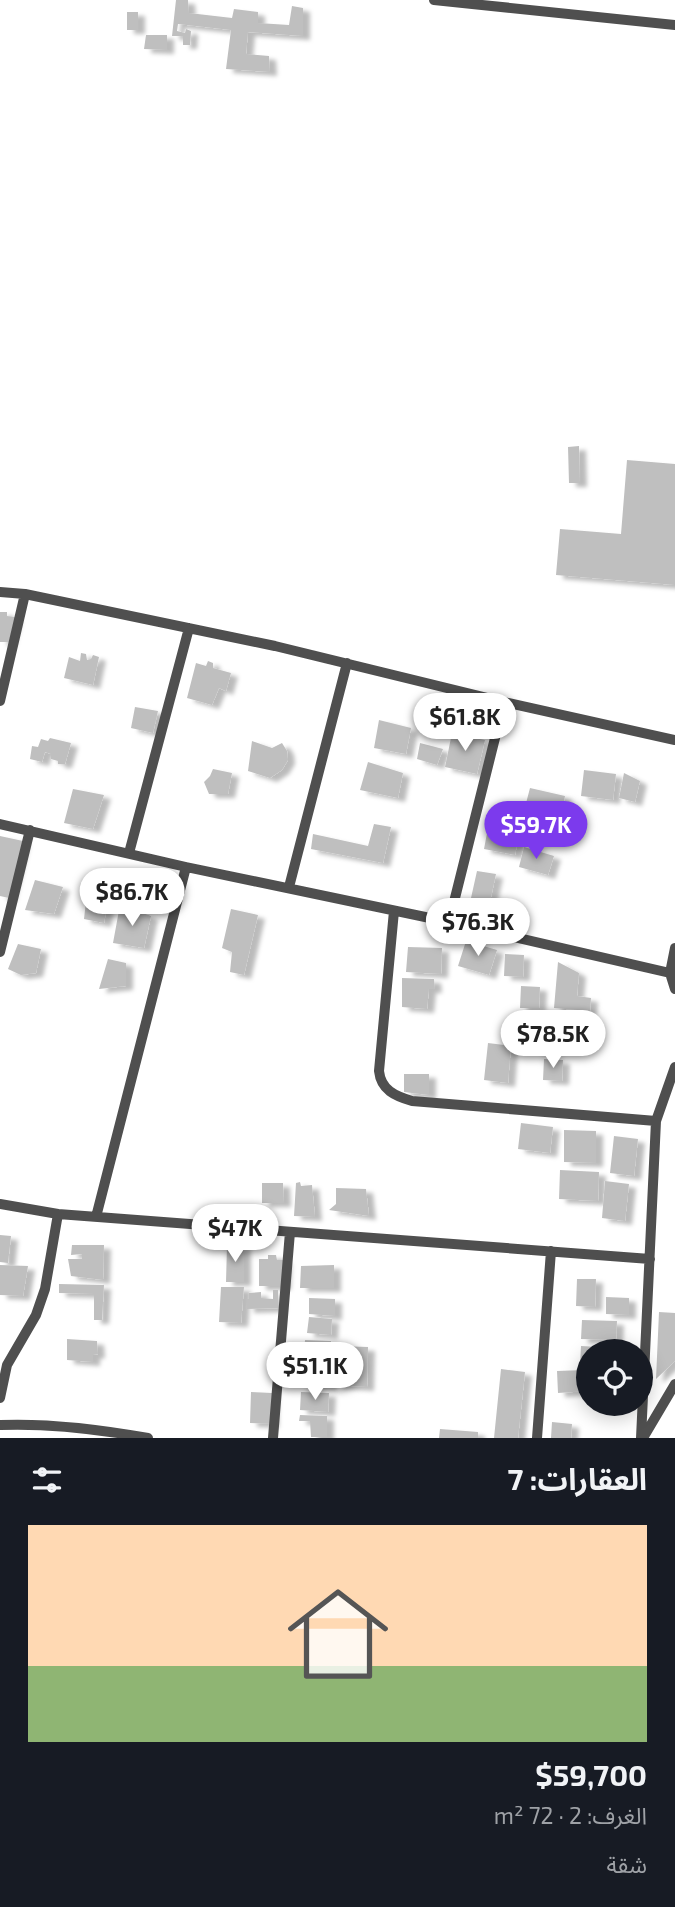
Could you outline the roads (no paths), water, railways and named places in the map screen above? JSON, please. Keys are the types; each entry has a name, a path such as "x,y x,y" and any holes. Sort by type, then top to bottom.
{"street":[{"path":"434,0 675,25"},
{"path":"0,592 25,594 189,628 675,740"},
{"path":"0,701 25,594"},
{"path":"129,853 189,628"},
{"path":"289,887 347,663"},
{"path":"449,922 504,702"},
{"path":"0,824 186,867 449,922 670,974"},
{"path":"0,952 30,830"},
{"path":"96,1217 186,867"},
{"path":"394,911 379,1071 385,1089 412,1101 656,1121"},
{"path":"675,948 670,974 675,989"},
{"path":"642,1438 656,1121 675,1067"},
{"path":"0,1204 58,1214 650,1259"},
{"path":"0,1398 7,1365 36,1315 45,1289 58,1214"},
{"path":"273,1438 290,1232"},
{"path":"537,1438 551,1251"},
{"path":"642,1438 675,1384"},
{"path":"0,1425 36,1424 93,1428 148,1438"}]}
